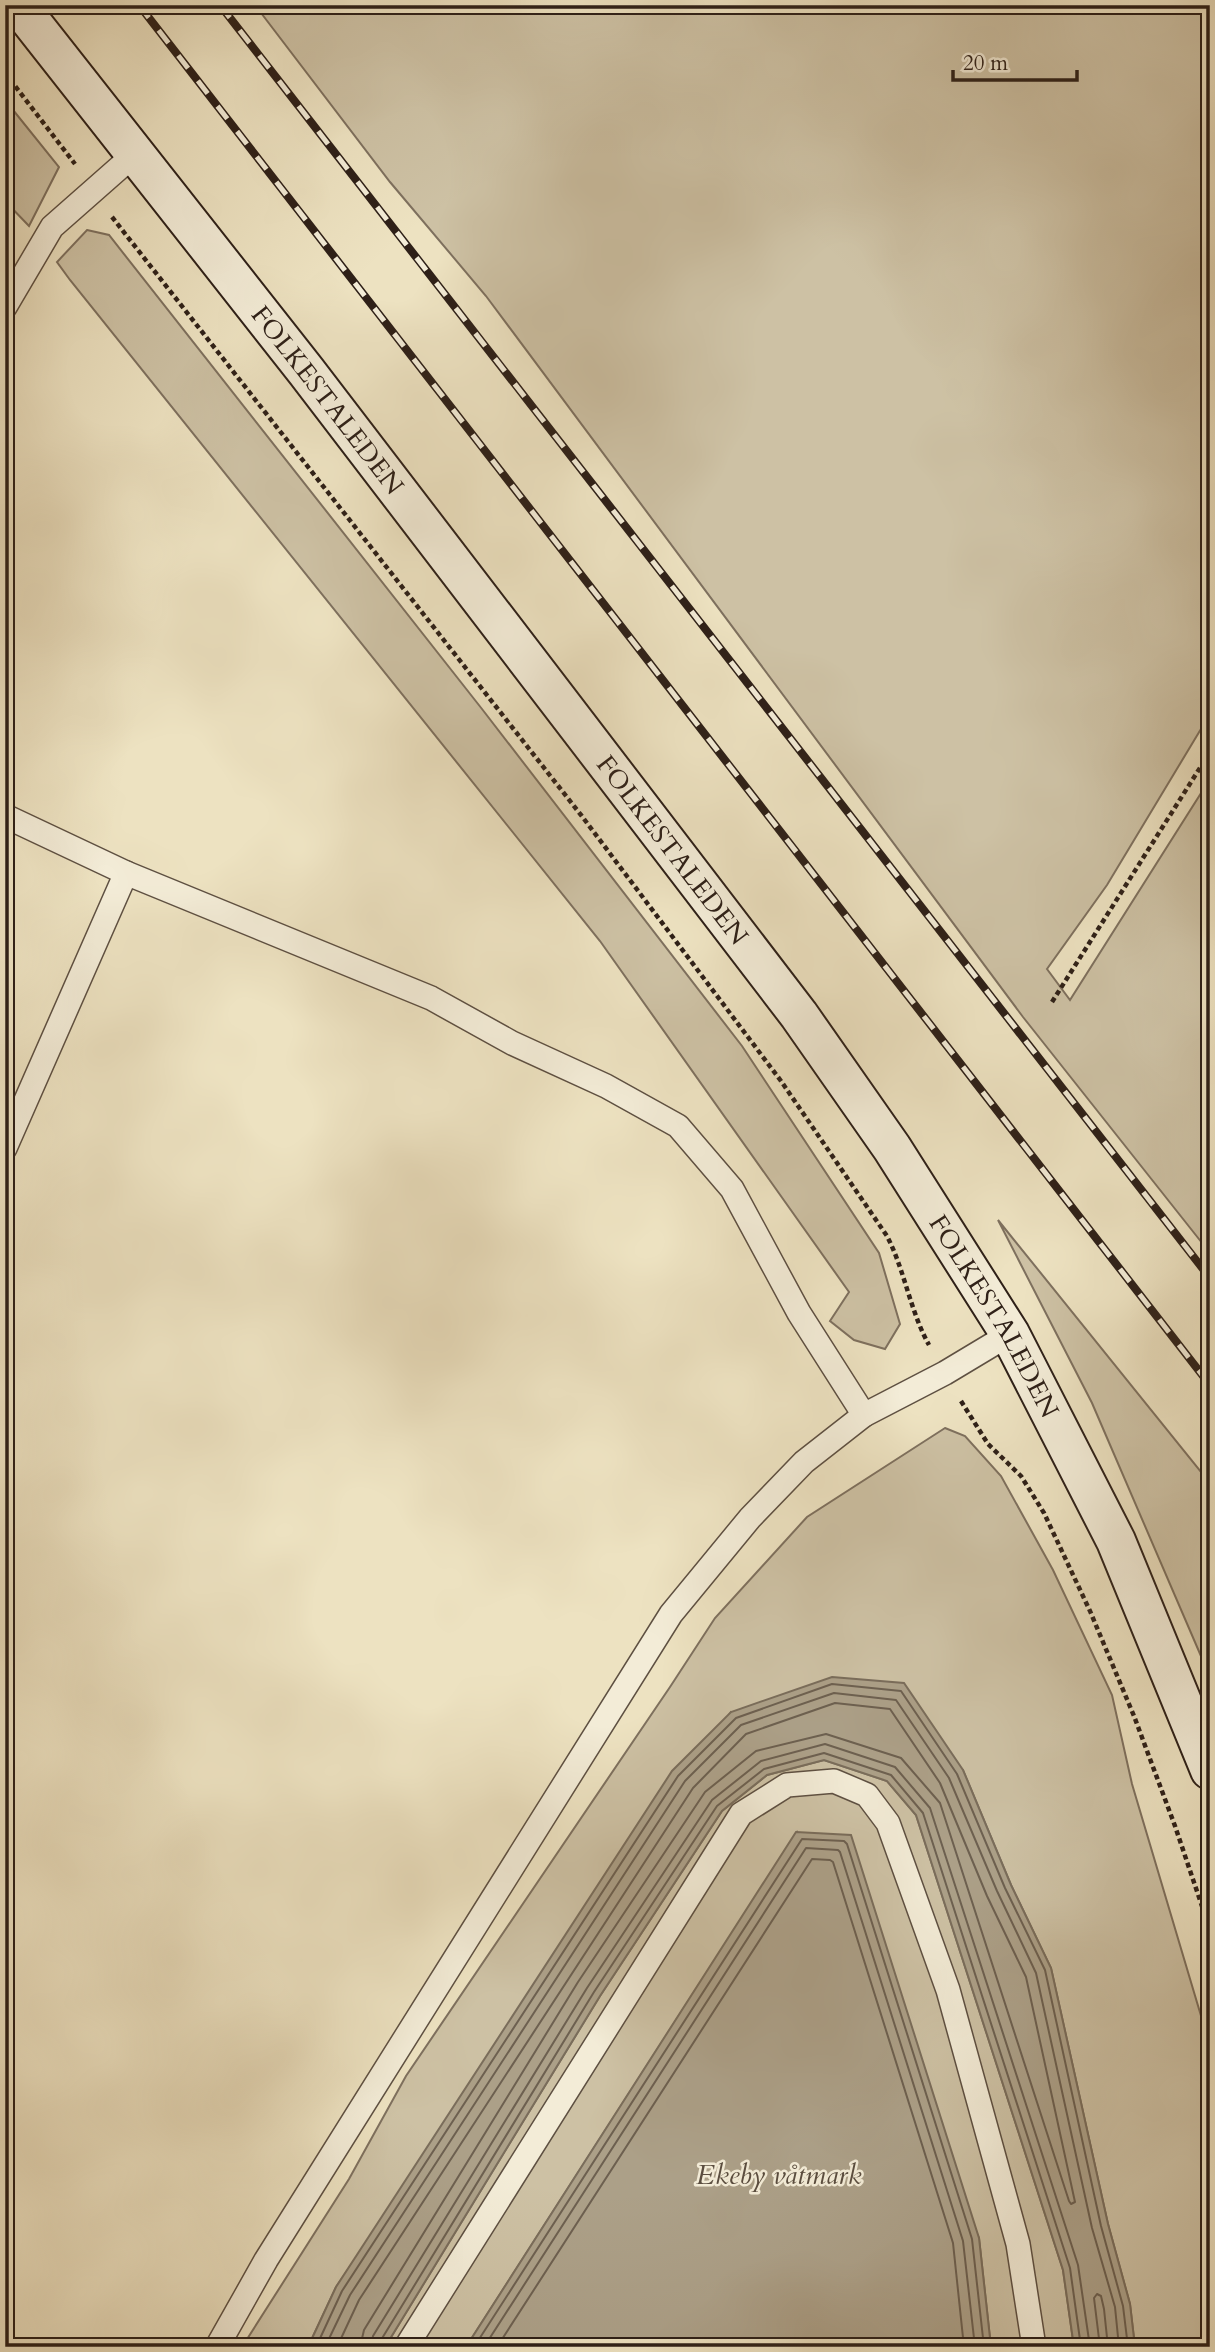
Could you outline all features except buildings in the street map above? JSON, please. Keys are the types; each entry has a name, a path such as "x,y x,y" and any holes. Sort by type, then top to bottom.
{"main road":[{"name":"FOLKESTALEDEN","path":"18,5 315,382 799,1015 892,1148 1010,1334 1116,1541 1210,1770"}],"lane":[{"path":"5,307 52,227 136,153"},
{"path":"5,816 126,873 431,998 512,1043 606,1086 678,1126 732,1189 799,1312 864,1415"},
{"path":"5,1148 126,873"},
{"path":"217,2347 266,2260 671,1614 750,1518 795,1471 864,1415 945,1373 1010,1334"},
{"path":"406,2347 741,1814 787,1785 834,1781 867,1795 888,1823 948,1990 1018,2244 1034,2347"}],"path":[{"path":"5,73 124,234 581,816 782,1081 887,1236 898,1258 919,1327 973,1424 988,1444 1021,1476 1044,1513 1090,1611 1134,1716 1210,1930"},
{"path":"1052,1002 1210,752"}],"shaded area":[{"path":"255,5 1210,5 1210,714 1107,885 1047,969 1070,1000 1210,779 1210,1253 1023,1017 486,296 390,182"},
{"path":"5,100 59,167 29,226 5,201"},
{"path":"87,230 109,235 482,709 742,1046 879,1253 900,1324 885,1349 854,1340 830,1321 849,1292 600,941 57,262"},
{"path":"998,1220 1210,1483 1210,1677 1092,1403"},
{"path":"945,1428 965,1436 1001,1476 1053,1570 1112,1695 1132,1784 1210,2046 1210,2347 1135,2347 1130,2304 1108,2224 1051,1968 1011,1885 963,1770 731,1712 336,2287 308,2347 242,2347 349,2179 406,2076 715,1618 807,1517"},
{"path":"824,1760 887,1781 916,1815 1063,2270 1074,2347 991,2347 979,2238 797,1832 466,2347 385,2347 600,1996 722,1811 767,1775"}],"water":[{"path":"832,1677 904,1683 963,1770 1011,1885 1051,1968 1108,2224 1130,2304 1135,2347 1074,2347 1063,2270 916,1815 887,1781 824,1760 767,1775 722,1811 600,1996 385,2347 308,2347 336,2287 672,1771 731,1712"},
{"name":"Ekeby våtmark","path":"796,1832 851,1835 979,2238 991,2347 466,2347"}],"railway":[{"path":"139,5 1210,1385"},
{"path":"220,5 1210,1278"}]}
